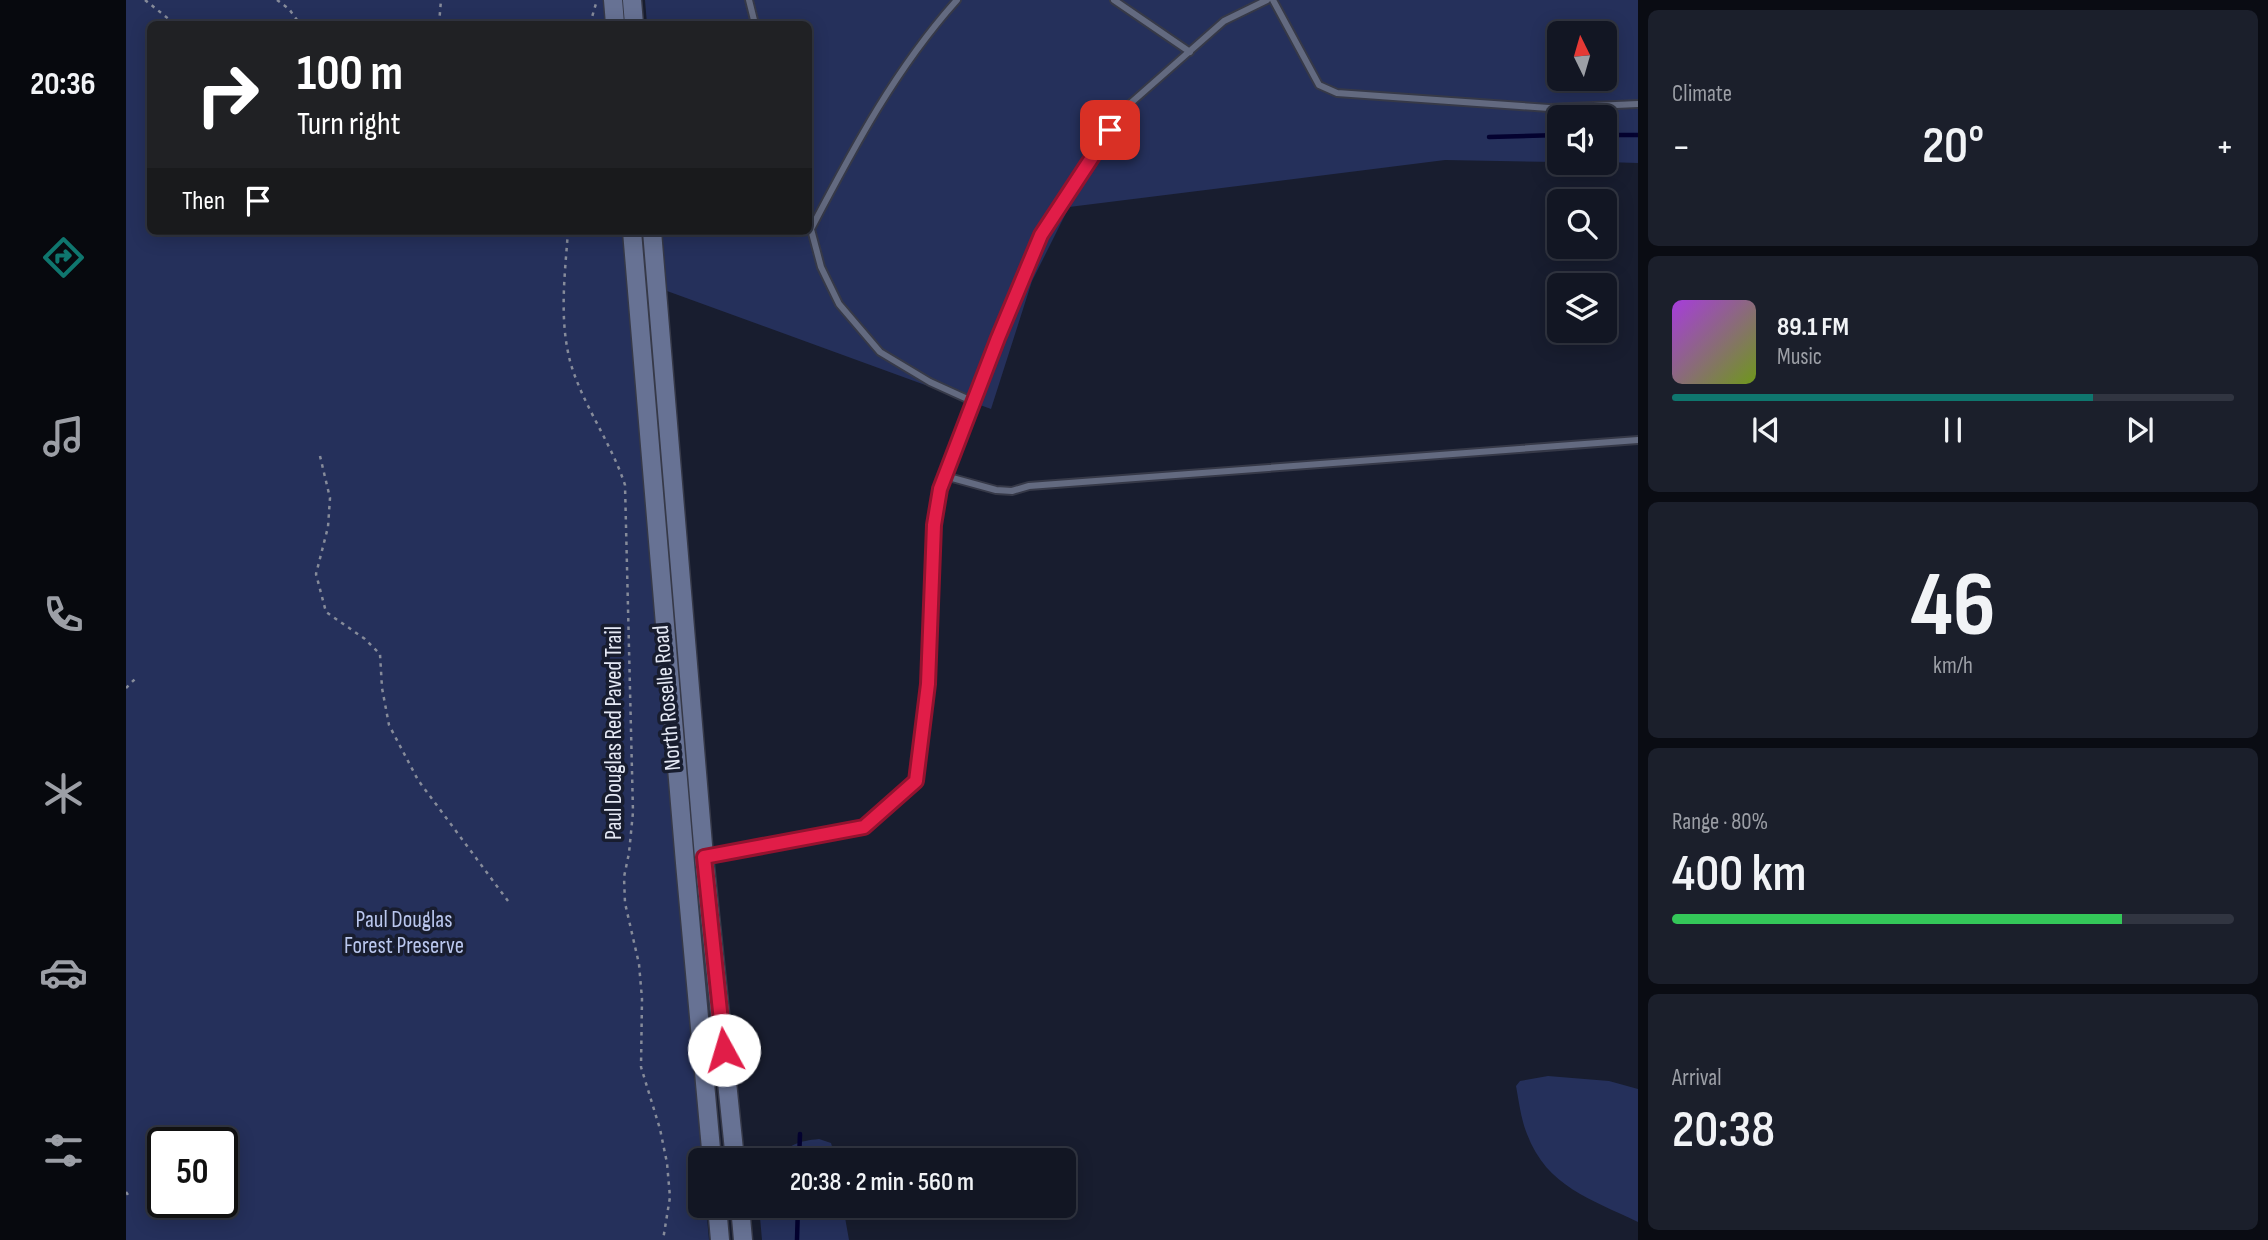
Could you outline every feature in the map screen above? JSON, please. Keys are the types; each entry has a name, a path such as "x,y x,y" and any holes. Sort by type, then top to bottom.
{"main road":[{"path":"613,0 615,21"},
{"path":"632,0 634,21"},
{"name":"North Roselle Road","path":"632,235 711,1148"},
{"name":"North Roselle Road","path":"652,235 704,857 734,1148"},
{"path":"718,1218 720,1240"},
{"path":"741,1218 743,1240"}],"lane":[{"path":"749,0 754,21"},
{"path":"812,226 866,126 904,65 957,0"},
{"path":"1114,0 1190,52"},
{"path":"704,857 864,827 916,781 928,684 934,525 940,489 1041,235 1124,109 1224,21 1267,0"},
{"path":"1273,0 1319,85 1338,93 1549,108 1638,104"},
{"path":"812,232 821,267 839,304 880,352 930,382 974,402"},
{"path":"945,476 996,490 1012,491 1029,486 1638,440"}],"path":[{"path":"145,0 171,21"},
{"path":"276,0 289,9 298,21"},
{"path":"439,21 441,0"},
{"path":"591,21 597,0"},
{"name":"Paul Douglas Red Paved Trail","path":"568,235 563,296 570,360 625,485 633,812 624,877 625,903 639,964 642,999 640,1067 660,1129 667,1163 670,1197 663,1240"},
{"path":"320,456 330,498 328,527 316,575 326,612 365,639 380,654 382,688 389,725 418,780 508,901"},
{"path":"126,688 138,676"}],"green space":[{"name":"Paul Douglas Forest Preserve","path":"126,0 632,0 634,21 147,21 147,235 622,235 660,639 701,1148 688,1148 688,1218 707,1218 709,1240 126,1240"},
{"path":"645,0 1638,0 1638,163 1617,162 1617,105 1547,105 1547,162 1445,160 1069,207 1032,281 991,409 667,291 662,235 812,235 812,21 647,21"},
{"path":"1548,1076 1609,1081 1638,1089 1638,1222 1572,1189 1546,1167 1536,1152 1523,1122 1516,1086 1520,1081"},
{"path":"819,1139 831,1143 832,1148 788,1148"},
{"path":"760,1218 845,1218 849,1240 762,1240"}],"waterway":[{"path":"1489,137 1547,135"},
{"path":"1617,135 1638,135"},
{"path":"799,1148 800,1134"},
{"path":"797,1240 798,1218"}],"route":[{"path":"724,1050 704,857 864,827 916,781 928,684 934,525 940,489 1041,235 1110,130"}]}
